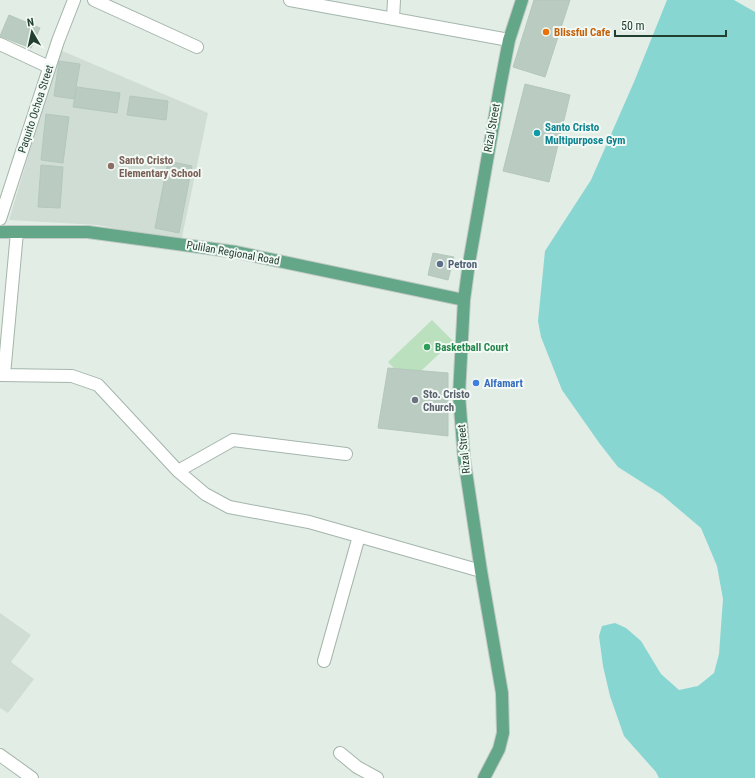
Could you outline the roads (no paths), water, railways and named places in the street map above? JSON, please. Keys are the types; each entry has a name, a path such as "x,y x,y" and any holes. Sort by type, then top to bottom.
{"main road":[{"name":"Rizal Street","path":"484,778 499,749 503,733 502,693 481,571 464,458 459,395 464,300 469,263 509,40 522,0"},
{"name":"Pulilan Regional Road","path":"0,232 88,232 236,252 464,300"}],"street":[{"name":"Paquito Ochoa Street","path":"0,219 49,67 74,0"},
{"path":"94,0 197,47"},
{"path":"290,0 509,40"},
{"path":"393,19 394,0"},
{"path":"0,44 49,67"},
{"path":"17,232 2,375 72,376 98,385 178,471 205,494 229,507 309,522 481,571"},
{"path":"178,471 233,440 346,454"},
{"path":"324,661 359,536"},
{"path":"340,753 357,767 377,778"},
{"path":"0,755 32,778"}],"water":[{"path":"667,0 734,0 755,12 755,778 659,778 656,772 624,736 610,696 603,666 599,636 602,626 615,623 626,628 641,641 661,674 679,690 698,686 714,673 719,654 723,599 717,566 701,528 662,495 618,467 600,444 562,390 541,337 538,321 545,251 591,180 634,82"}],"place":[{"name":"Blissful Cafe","path":"546,32"},
{"name":"Santo Cristo Multipurpose Gym","path":"537,133"},
{"name":"Santo Cristo Elementary School","path":"111,166"},
{"name":"Petron","path":"440,264"},
{"name":"Basketball Court","path":"427,347"},
{"name":"Alfamart","path":"476,383"},
{"name":"Sto. Cristo Church","path":"415,400"}]}
